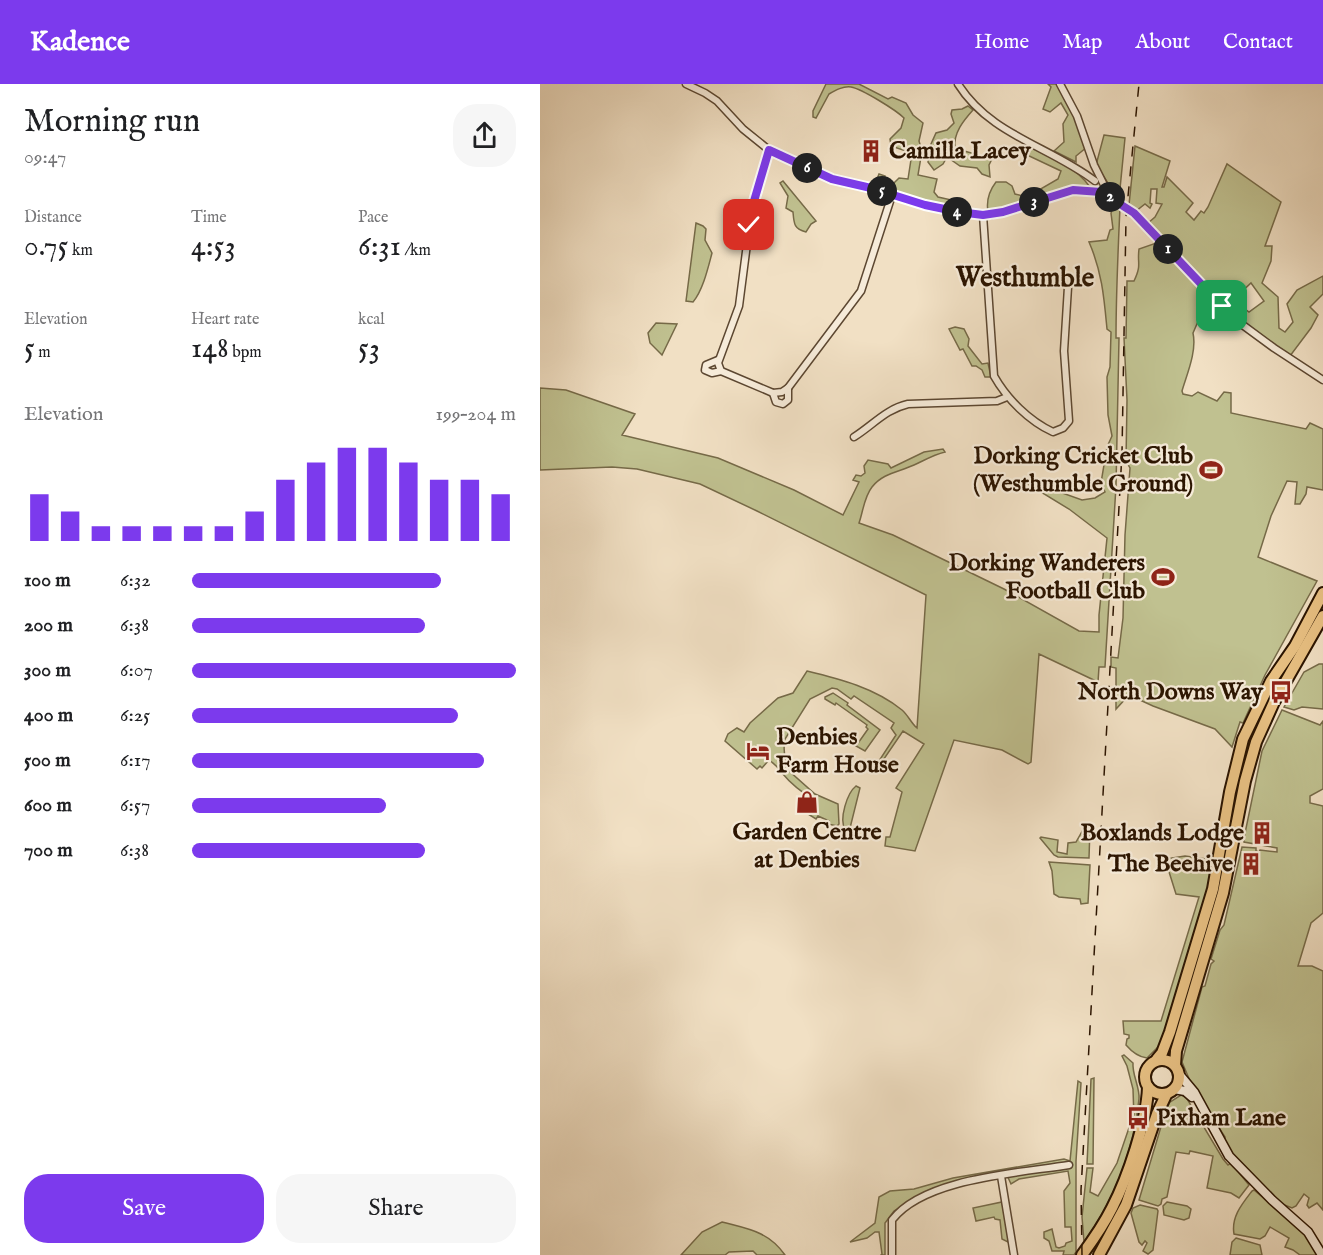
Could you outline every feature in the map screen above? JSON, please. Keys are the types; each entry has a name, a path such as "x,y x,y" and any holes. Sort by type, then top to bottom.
{"highway":[{"path":"1170,1092 1153,1092 1145,1082 1145,1071 1147,1066 1162,1053 1168,1040 1213,889 1230,792 1243,739 1271,681 1295,646 1323,593"},
{"path":"1100,1254 1126,1205 1157,1114 1170,1092 1177,1070 1176,1051 1223,893 1245,781 1256,742 1274,702 1323,616"},
{"path":"1157,1059 1169,1061 1177,1070"},
{"path":"1083,1255 1113,1207 1125,1178 1145,1113 1148,1087"}],"main road":[{"path":"1177,1070 1194,1092 1229,1156 1308,1232 1322,1255"},
{"path":"1170,1092 1190,1094 1202,1109"}],"street":[{"path":"686,84 717,101 750,136 769,150 832,179 942,209 983,215 1003,212 1073,190 1090,190 1108,196 1132,211 1240,323 1323,380"},
{"path":"958,84 975,106 999,126 1075,165 1096,182 1108,196"},
{"path":"1060,84 1077,116 1094,165 1108,196"},
{"path":"721,370 718,360 733,327 739,306 752,208 769,150"},
{"path":"718,360 708,364 705,370 712,373 721,370 773,393 782,392 788,388 861,291 892,195"},
{"path":"983,215 994,376 1007,397 1050,431 1057,432 1068,424 1064,351 1068,287"},
{"path":"773,393 776,402 783,404 788,400 788,388"},
{"path":"854,437 898,406 997,401 1007,397"},
{"path":"892,1255 892,1220 901,1210 919,1198 940,1189 1069,1165"},
{"path":"1001,1176 1014,1255"}],"green space":[{"path":"826,84 859,84 888,99 892,97 906,103 913,115 923,123 919,141 922,151 918,175 937,179 934,192 938,197 956,201 954,210 874,187 879,174 885,176 884,183 892,185 899,178 908,179 912,153 891,146 890,139 901,128 904,118 894,110 851,87 829,94 816,118 813,117 813,111"},
{"path":"1048,84 1057,84 1087,147 1076,156 1076,162 1054,151 1064,142 1063,124 1068,115 1061,103 1050,112 1043,109 1051,87"},
{"path":"968,106 973,110 957,132 955,148 992,159 989,165 990,177 982,174 977,168 960,166 947,157 943,164 934,170 928,162 931,144 936,133 947,130 954,123 952,110"},
{"path":"1104,135 1125,138 1119,199 1113,194 1096,165"},
{"path":"1027,146 1070,167 1090,187 1078,188 1015,207 988,212 989,196 996,182 1006,182 1012,186 1015,194 1027,197 1058,179 1061,171 1027,155 1025,148"},
{"path":"1135,146 1170,161 1162,187 1167,177 1193,203 1186,212 1194,220 1201,211 1204,213 1208,207 1227,164 1281,202 1265,246 1272,246 1271,261 1262,283 1278,297 1279,328 1285,332 1293,322 1287,304 1297,290 1323,276 1323,294 1310,307 1318,315 1290,356 1229,308 1233,300 1211,286 1188,266 1148,223 1155,217 1162,204 1156,203 1157,189 1151,189 1150,208 1145,204 1136,211 1129,205","holes":["1251,283 1264,301 1249,312 1233,300"]},
{"path":"783,181 816,221 806,232 797,228 793,212 786,208 788,196 780,183"},
{"path":"1109,200 1120,207 1116,321 1116,338 1119,338 1116,486 1105,667 1099,667 1098,682 1039,654 1031,762 1028,764 1002,750 954,740 915,851 885,846 886,837 890,837 902,792 896,788 924,744 903,731 875,772 870,764 872,761 877,764 896,735 891,728 894,723 854,696 851,699 832,688 810,699 784,743 788,770 815,794 838,804 839,824 837,826 828,824 829,821 818,816 816,819 808,814 816,801 802,792 769,760 762,768 760,766 757,769 725,741 728,734 737,728 744,732 750,723 778,698 793,693 807,671 869,690 892,702 917,728 926,595 700,484 637,469 612,467 540,470 540,388 566,390 635,414 622,435 718,458 794,490 843,515 859,482 853,480 856,475 861,476 865,473 864,466 868,460 888,464 891,468 924,452 943,449 945,452 892,473 876,482 867,495 859,523 893,535 1004,589 1079,631 1099,632 1107,538 1069,509 1023,479 1082,500 1095,498 1105,492 1101,483 1107,447 1112,436 1108,415 1107,377 1110,367 1111,332 1107,329 1100,274 1089,242 1107,240 1110,230 1113,229 1111,213 1113,208"},
{"path":"696,223 706,229 705,240 712,253 702,285 693,302 686,301"},
{"path":"1159,242 1213,301 1200,317 1193,333 1193,355 1183,394 1192,396 1198,392 1217,401 1224,392 1231,393 1231,413 1306,429 1310,423 1323,429 1323,490 1307,487 1300,504 1295,504 1297,482 1287,481 1271,516 1258,557 1317,581 1265,675 1243,723 1240,722 1232,747 1215,729 1129,695 1116,709 1116,668 1111,667 1111,657 1118,658 1123,618 1125,535 1130,468 1126,461 1127,400 1124,338 1126,338 1127,281 1134,281 1139,267 1139,249"},
{"path":"656,323 677,324 662,355 650,343 648,333"},
{"path":"955,327 964,329 969,339 968,346 982,364 988,363 991,377 985,377 982,370 972,366 963,349 960,350 949,329"},
{"path":"1323,599 1323,610 1270,703 1227,865 1171,1058 1165,1056 1248,742 1277,679"},
{"path":"1323,664 1323,709 1302,707 1294,710 1284,707 1304,672"},
{"path":"833,693 880,730 865,751 856,746 868,729 867,725 836,703 835,705 825,699"},
{"path":"1282,710 1320,725 1323,721 1323,789 1310,796 1310,803 1323,806 1323,913 1311,923 1298,966 1312,966 1323,971 1323,1210 1317,1203 1309,1208 1307,1205 1309,1198 1304,1194 1292,1208 1282,1204 1230,1152 1225,1143 1225,1137 1193,1088 1182,1062 1202,987 1205,986 1211,964 1214,961 1211,959 1220,930 1224,925 1242,847 1256,848 1259,852 1260,850 1277,852 1277,848 1244,842 1244,838 1262,751"},
{"path":"856,786 860,788 850,828 854,830 854,835 848,832 843,825 843,813 847,800"},
{"path":"1084,828 1090,828 1089,858 1058,857 1040,838 1058,840 1057,852 1067,854 1068,843 1076,842"},
{"path":"1185,856 1213,860 1210,882 1168,1023 1159,1046 1147,1058 1135,1054 1126,1045 1129,1035 1124,1034 1123,1021 1161,1021 1199,897 1176,894 1165,859"},
{"path":"1049,862 1090,865 1088,903 1081,904 1080,899 1059,897 1054,894"},
{"path":"1124,1055 1133,1063 1139,1094 1133,1137 1113,1192 1084,1242 1082,1217 1087,1168 1093,1168 1090,1192 1098,1196 1117,1163 1132,1119 1134,1119 1133,1089 1122,1056"},
{"path":"1094,1078 1093,1164 1087,1164 1091,1079"},
{"path":"1078,1081 1081,1083 1076,1161 1076,1252 1074,1255 1063,1255 1064,1251 1052,1251 1049,1241 1044,1238 1044,1232 1052,1229 1056,1247 1065,1246 1066,1243 1072,1241 1071,1227 1065,1227 1064,1191 1070,1183 1068,1171 1019,1179 1011,1184 1006,1173 940,1186 894,1211 885,1223 885,1255 881,1255 879,1232 850,1242 875,1223 879,1197 890,1191 914,1189 953,1178 1064,1159 1070,1161"},
{"path":"1181,1095 1186,1097 1223,1159 1228,1165 1231,1163 1249,1185 1239,1198 1231,1193 1207,1188 1213,1156 1190,1151 1189,1154 1176,1152 1167,1197 1162,1199 1161,1204 1158,1206 1139,1200 1166,1110 1170,1102"},
{"path":"1254,1190 1304,1232 1318,1255 1300,1255 1285,1247 1289,1238 1270,1227 1265,1236 1260,1239 1234,1234 1234,1222 1238,1211"},
{"path":"1002,1202 1008,1242 1002,1239 1000,1220 994,1217 976,1221 973,1208"},
{"path":"1167,1202 1187,1206 1191,1209 1189,1218 1184,1220 1164,1215 1163,1206"},
{"path":"1140,1205 1158,1211 1153,1250 1148,1254 1143,1251 1147,1243 1145,1241 1142,1245 1139,1242 1131,1213 1133,1208"},
{"path":"722,1222 749,1229 764,1236 785,1255 757,1255 753,1251 729,1252 725,1255 681,1255 702,1232"},
{"path":"1236,1238 1260,1245 1262,1255 1230,1255 1232,1242"}],"railway":[{"path":"1082,1255 1081,1190 1122,453 1126,217 1139,84"}],"place":[{"name":"Camilla Lacey","path":"871,151"},
{"name":"Dorking Cricket Club (Westhumble Ground)","path":"1211,470"},
{"name":"Dorking Wanderers Football Club","path":"1163,577"},
{"name":"North Downs Way","path":"1281,692"},
{"name":"Denbies Farm House","path":"758,751"},
{"name":"Garden Centre at Denbies","path":"807,802"},
{"name":"Boxlands Lodge","path":"1262,833"},
{"name":"The Beehive","path":"1251,864"},
{"name":"Pixham Lane","path":"1138,1118"}],"district":[{"name":"Westhumble","path":"1025,279"}],"route":[{"path":"749,225 769,150 832,179 871,188 925,205 983,215 1015,209 1064,192 1090,190 1105,194 1134,213 1222,306"}]}
